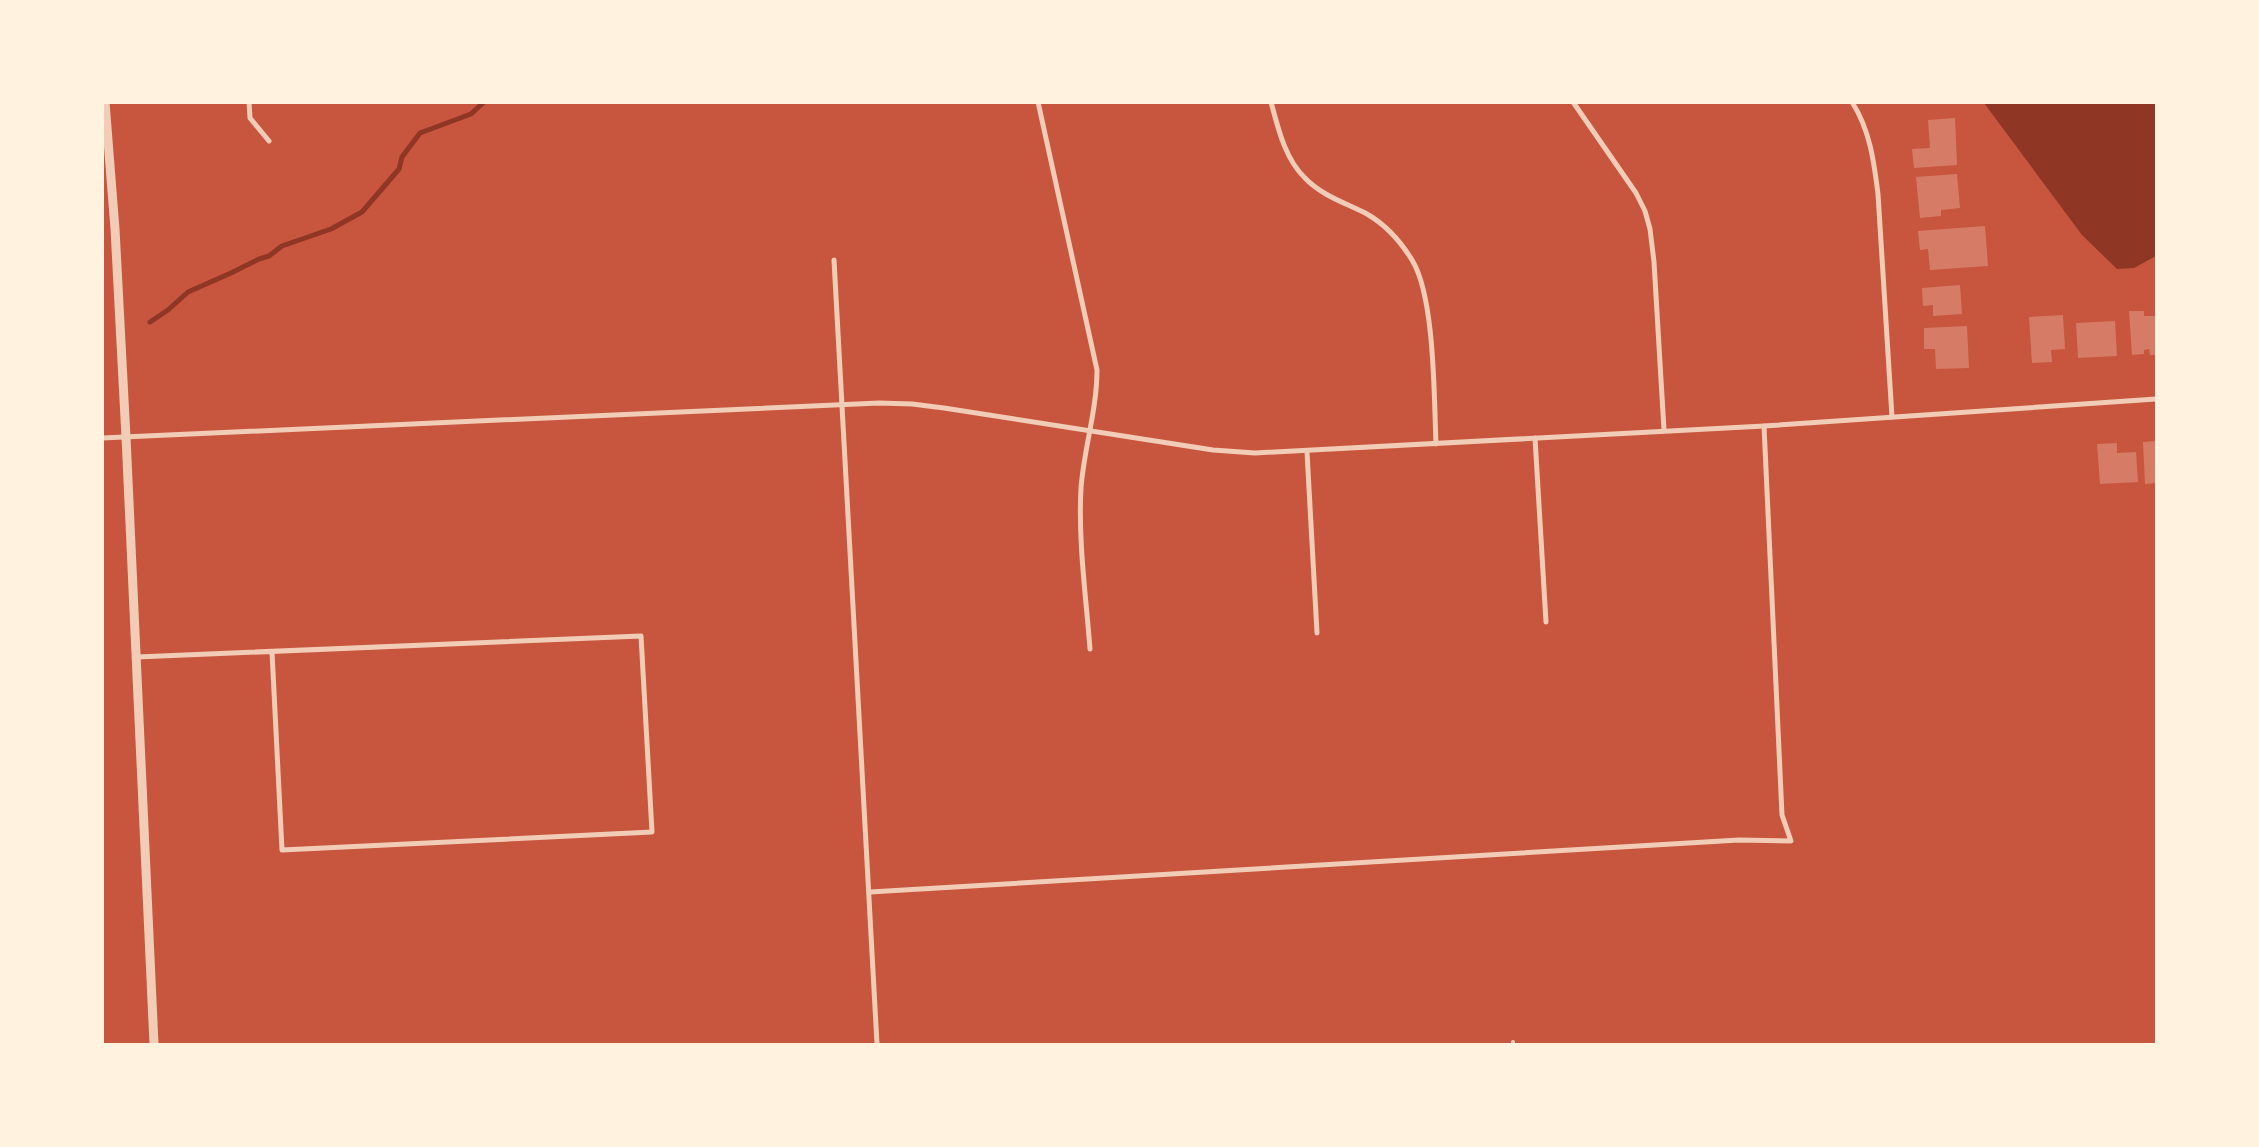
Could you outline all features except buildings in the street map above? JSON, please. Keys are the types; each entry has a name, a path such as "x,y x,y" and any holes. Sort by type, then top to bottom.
{"street":[{"path":"105,102 116,239 154,1044"},
{"path":"249,102 250,118 270,141"},
{"path":"1038,102 1097,370 1096,397 1083,465 1081,507 1090,649"},
{"path":"1271,102 1289,155 1304,178 1317,188 1381,223 1401,245 1420,277 1429,332 1436,444"},
{"path":"1573,102 1636,193 1648,220 1654,262 1664,430"},
{"path":"1852,102 1869,140 1876,176 1892,417"},
{"path":"834,260 877,1044"},
{"path":"102,438 843,405 912,404 1236,453 1307,452 1664,430 1764,426 2156,399"},
{"path":"870,892 1739,840 1791,841 1782,815 1764,426"},
{"path":"1535,438 1546,622"},
{"path":"1307,452 1317,633"},
{"path":"136,657 642,636 652,832 282,850 272,652"}],"shaded area":[{"path":"1984,103 2156,103 2156,256 2134,268 2117,269 2082,235"}],"waterway":[{"path":"150,322 168,310 188,292 269,256 282,246 331,229 362,212 399,169 402,157 420,133 471,114 484,102"}]}
